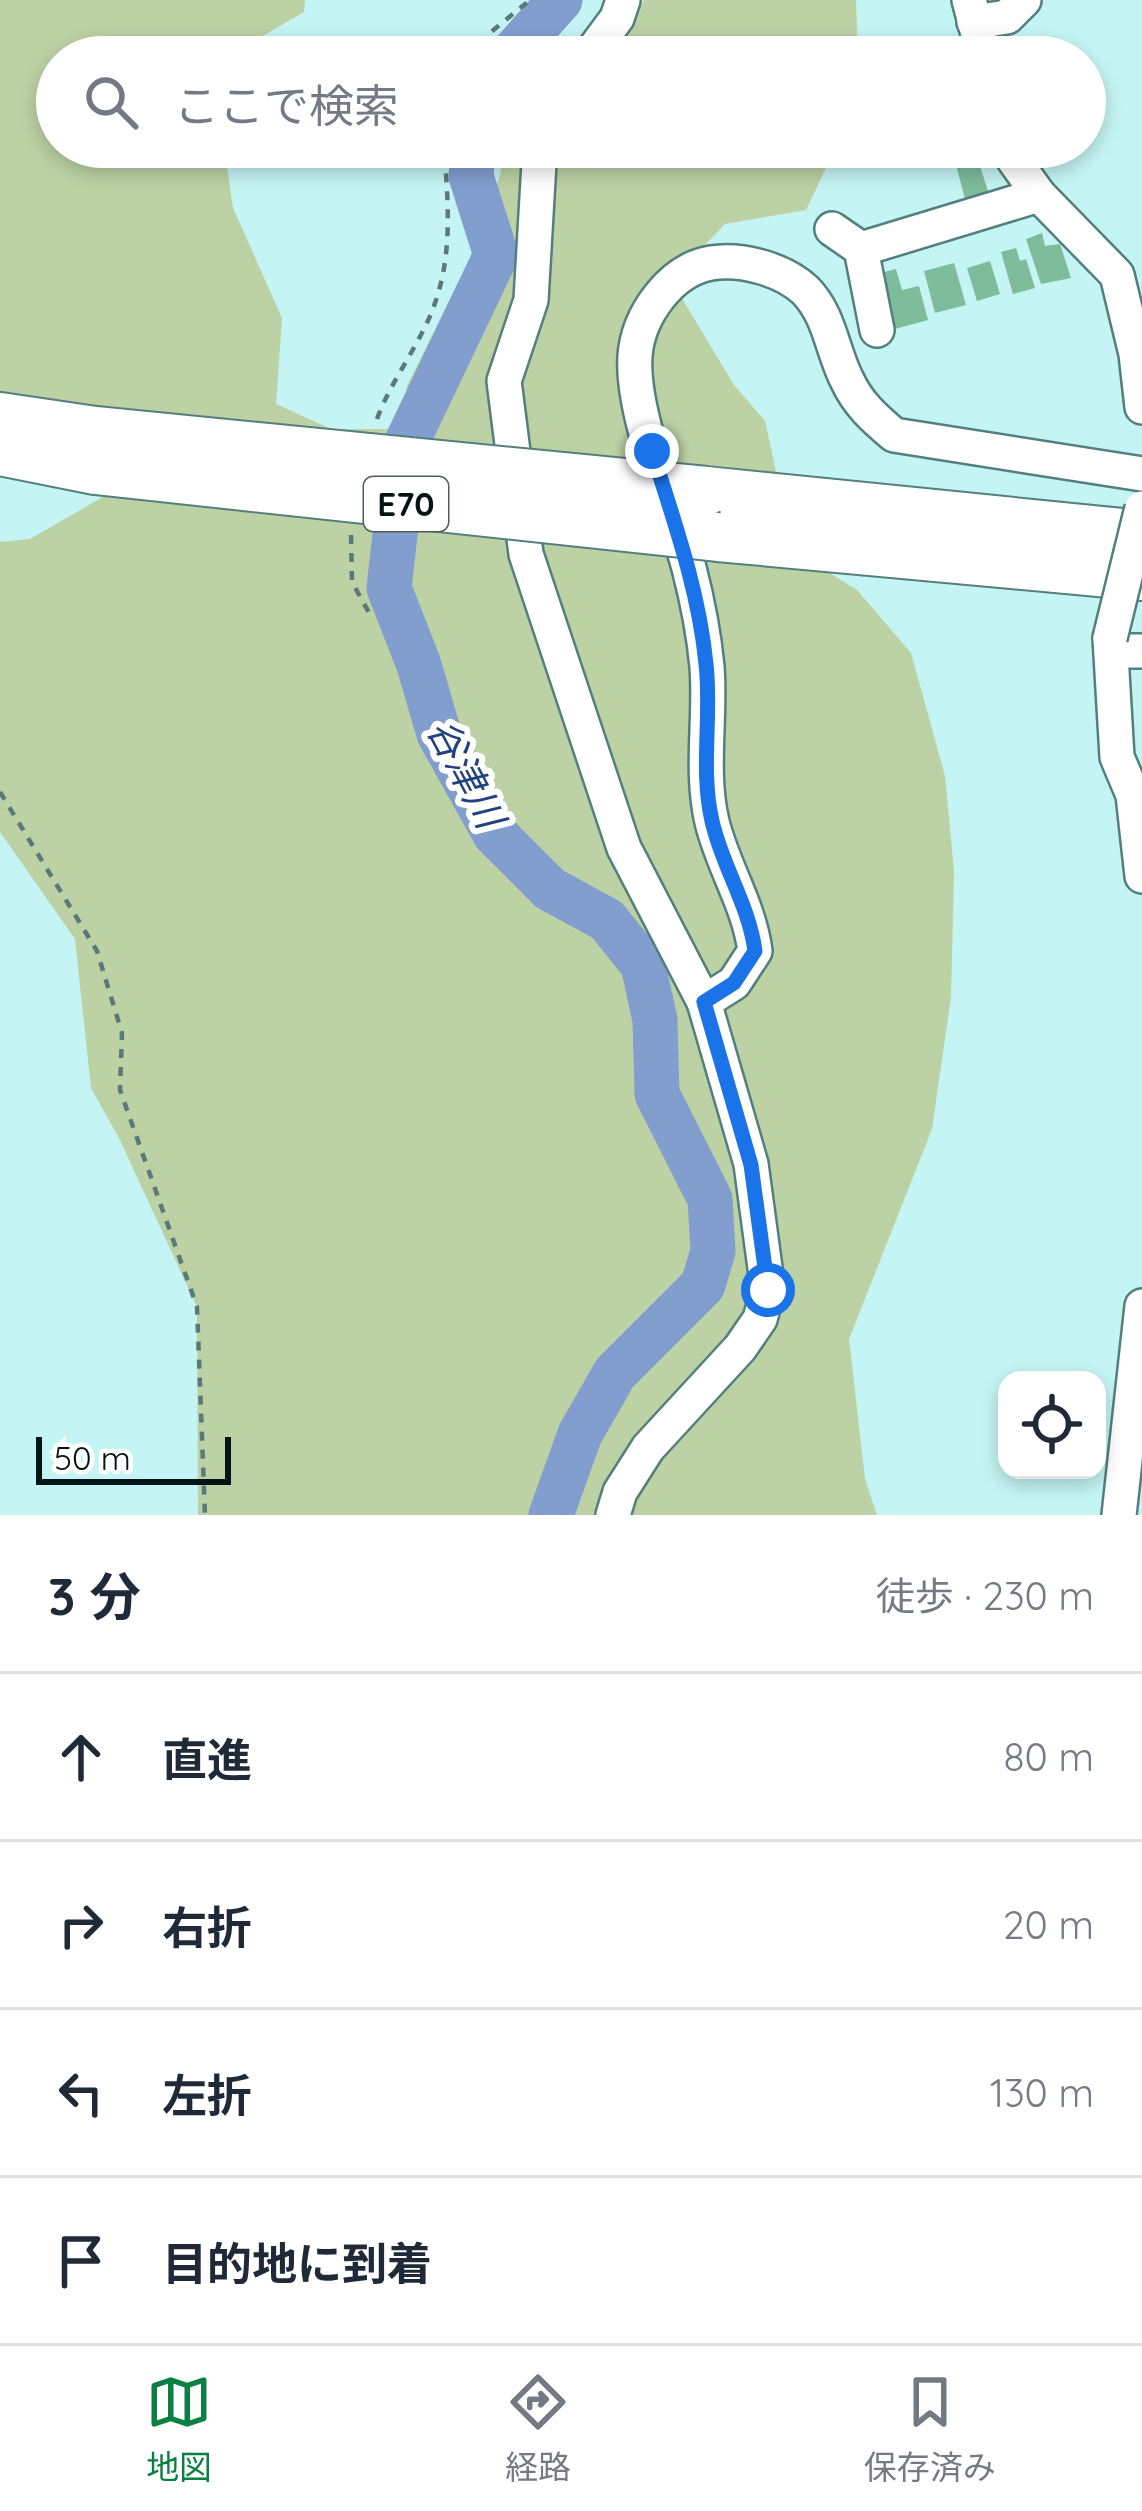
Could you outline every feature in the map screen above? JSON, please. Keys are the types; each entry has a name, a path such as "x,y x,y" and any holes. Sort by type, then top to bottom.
{"highway":[{"name":"E70","path":"0,417 95,450"},
{"name":"E70","path":"0,451 95,450 712,514 1142,576"},
{"name":"E70","path":"712,514 1142,535"}],"street":[{"path":"603,36 623,0"},
{"path":"972,11 1007,17 1024,0"},
{"path":"539,168 531,300 503,382 526,554 624,848 704,1002 751,1165 768,1290 760,1319 740,1348 647,1448 620,1492 614,1515"},
{"path":"1020,168 1039,195 1117,275 1136,354 1142,406"},
{"path":"861,249 1039,195"},
{"path":"832,230 861,249 877,330"},
{"path":"704,1002 734,983 755,951 751,923 712,823 705,759 707,667 690,572 642,407 635,356 646,317 666,286 705,264 735,261 768,270 804,290 829,326 845,378 863,408 894,435 1142,474"},
{"path":"1142,508 1121,647 1117,757 1133,795 1142,876"},
{"path":"1119,1515 1142,1306"}],"path":[{"path":"486,36 530,0"},
{"path":"377,420 389,387 435,306 451,209 446,168"},
{"path":"351,524 352,582 372,618"},
{"path":"0,792 97,951 122,1033 120,1090 196,1307 205,1515"}],"green space":[{"path":"0,0 305,0 304,12 263,36 36,36 36,168 227,168 233,208 282,318 276,404 331,429 400,429 407,386 487,224 502,168 826,168 806,210 725,224 671,280 734,385 765,421 793,550 857,590 911,653 945,776 954,871 951,997 932,1129 849,1339 865,1479 877,1515 198,1515 197,1307 91,1088 75,939 0,832 0,542 30,539 115,490 0,402"},
{"path":"644,0 856,0 857,36 624,36"}],"building":[{"path":"957,168 981,168 988,191 965,199"},
{"path":"1042,233 1045,246 1060,244 1071,278 1041,284 1026,239"},
{"path":"1016,248 1020,261 1026,259 1035,288 1013,294 1001,252"},
{"path":"990,261 1000,294 977,301 967,268"},
{"path":"954,263 966,305 935,313 924,271"},
{"path":"896,269 902,290 919,286 928,320 895,329 880,273"}],"waterway":[{"name":"谷津川","path":"528,36 560,0"},
{"name":"谷津川","path":"472,168 496,255 405,446 389,588 439,734 495,834 550,889 607,920 643,965 655,1020 657,1094 710,1199 713,1251 703,1285 615,1373 580,1434 551,1515"}],"route":[{"path":"652,451 690,572 707,667 705,759 712,823 751,923 755,951 734,983 704,1002 751,1165 768,1290"}]}
